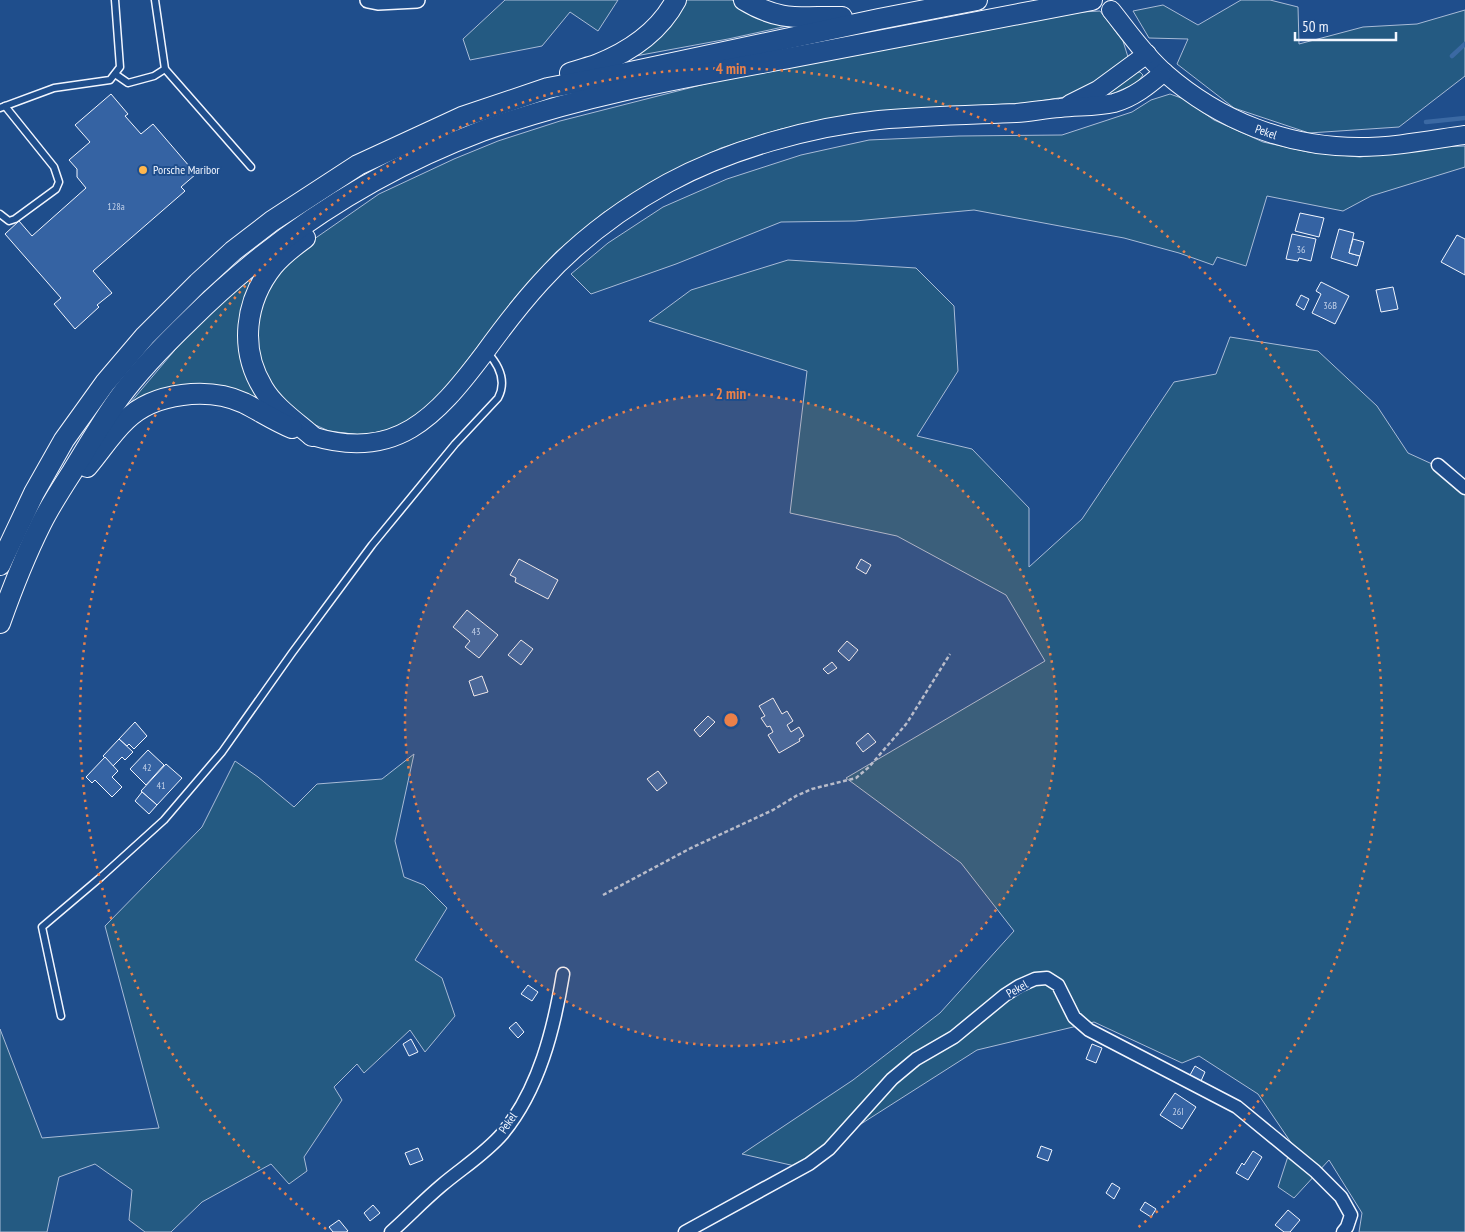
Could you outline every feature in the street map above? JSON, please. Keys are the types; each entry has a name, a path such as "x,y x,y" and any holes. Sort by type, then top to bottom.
{"highway":[{"path":"548,88 571,72 595,65 623,53 649,34 667,16 676,0"},
{"path":"744,0 772,14 791,18 879,19"},
{"path":"0,565 34,493 64,440 105,383 145,336 233,251 272,220 358,165 462,117 548,88 978,0"},
{"path":"0,623 22,563 42,521 120,397 160,349 214,296 258,258 324,210 425,155 482,132 560,106 711,72 1092,0"},
{"path":"312,436 282,410 263,390 254,371 247,342 251,310 258,289 274,266 292,248 386,175"},
{"path":"42,521 126,419 141,408 158,400 179,394 212,395 242,402 283,424 312,436"}],"main road":[{"name":"Pekel","path":"1111,10 1164,72 1210,106 1240,122 1279,137 1319,145 1361,147 1413,143 1465,134"},
{"path":"1060,108 1098,90 1147,54"},
{"path":"312,436 332,442 365,444 386,440 411,430 433,414 454,393 509,320 541,282 569,254 597,229 653,192 691,171 772,141 827,128 877,120 964,114 1018,113 1114,102 1138,92 1164,72"}],"street":[{"path":"368,0 378,2 416,0"},
{"path":"1438,465 1465,488"},
{"name":"Pekel","path":"391,1232 441,1186 476,1159 502,1134 514,1117 534,1078 545,1051 556,1013 563,974"},
{"name":"Pekel","path":"685,1232 809,1164 829,1149 892,1079 916,1059 954,1037 1005,995 1019,986 1035,979 1048,978 1058,985 1074,1018 1089,1030 1237,1107 1315,1171 1341,1197 1351,1215 1343,1232"}],"lane":[{"path":"0,214 9,221 15,219 56,188 59,182 54,168 2,107 54,88 110,80 120,67 115,0"},
{"path":"155,0 165,69 250,167"},
{"path":"115,74 128,83 154,76 165,69"},
{"path":"61,1016 42,927 164,820 222,752 292,652 372,546 455,444 498,398 503,390 502,380 494,360 486,351"}],"path":[{"path":"603,895 691,848 772,810 796,796 812,789 856,778 869,767 907,723 950,654"}],"shaded area":[{"path":"505,0 618,0 598,31 570,12 542,46 470,60 463,39"},
{"path":"681,0 732,0 792,25 630,57"},
{"path":"1241,0 1270,0 1298,7 1299,44 1363,27 1417,24 1465,10 1465,76 1399,127 1309,133 1234,108 1177,64 1188,39 1149,38 1133,11 1163,5 1198,25"},
{"path":"1100,11 1123,41 1128,57 1123,64 1094,86 1071,96 1027,103 899,110 848,116 781,129 721,148 665,175 603,213 556,252 517,295 436,401 411,419 388,430 361,435 329,431 304,420 266,380 255,337 263,292 294,253 379,194 454,159 498,141 560,121 752,72 1082,12"},
{"path":"1137,72 1143,75 1137,83 1105,97 1102,93"},
{"path":"1170,94 1184,99 1214,120 1263,142 1308,152 1360,157 1435,147 1465,146 1465,167 1371,196 1343,211 1267,196 1246,266 1217,257 1213,265 1179,253 1124,238 974,210 855,221 781,222 676,264 591,294 571,274 608,243 663,207 727,179 801,155 869,140 959,136 1062,135 1132,112 1151,100"},
{"path":"788,260 916,268 954,306 958,371 917,436 972,449 1029,508 1029,567 1082,519 1174,382 1216,374 1230,337 1318,351 1377,406 1408,453 1465,479 1465,1232 1359,1232 1362,1213 1329,1160 1294,1198 1278,1187 1292,1144 1258,1094 1199,1056 1182,1063 1094,1022 977,1050 795,1166 742,1154 853,1080 940,1013 1014,931 961,863 846,778 1045,661 1006,595 897,536 790,513 807,371 649,321 691,290"},
{"path":"263,265 245,309 277,412 234,394 125,409 191,331"},
{"path":"414,754 395,841 404,877 424,885 447,908 415,960 442,978 455,1016 425,1052 410,1030 364,1073 357,1064 334,1087 342,1100 304,1157 307,1171 289,1184 271,1164 202,1202 171,1232 145,1232 129,1220 132,1190 95,1164 59,1177 47,1232 0,1232 0,1029 42,1138 159,1128 105,926 202,827 235,761 258,777 294,807 317,784 382,779"}],"building":[{"path":"111,94 128,114 125,116 141,134 153,124 196,174 181,187 185,191 93,271 112,293 97,305 99,307 75,329 54,304 61,298 5,234 19,221 32,236 86,188 77,177 77,169 69,160 90,142 75,125"},
{"path":"1300,213 1324,218 1319,237 1295,231"},
{"path":"1339,229 1354,233 1349,253 1360,256 1357,266 1331,258"},
{"path":"1292,234 1316,239 1311,261 1299,258 1298,261 1286,259"},
{"path":"1457,235 1465,239 1465,275 1441,262"},
{"path":"1353,239 1364,242 1360,256 1349,253"},
{"path":"1321,282 1349,296 1335,324 1312,313 1321,294 1316,291"},
{"path":"1393,287 1398,309 1381,312 1376,290"},
{"path":"1301,295 1309,299 1304,310 1296,305"},
{"path":"519,559 558,580 548,599 515,582 516,578 510,575"},
{"path":"861,559 871,565 866,574 856,568"},
{"path":"467,610 498,635 479,658 465,647 470,641 453,627"},
{"path":"521,640 533,649 521,665 508,655"},
{"path":"847,641 858,650 849,661 838,651"},
{"path":"832,662 837,668 828,674 823,669"},
{"path":"482,676 488,692 474,696 469,681"},
{"path":"773,698 782,714 787,711 793,721 787,725 791,732 799,727 804,736 799,739 800,741 779,753 768,735 773,732 770,726 767,727 761,718 765,716 759,706"},
{"path":"708,716 715,722 700,737 694,730"},
{"path":"135,722 147,736 134,749 119,739"},
{"path":"868,733 876,742 863,752 856,743"},
{"path":"119,739 133,752 125,760 122,757 113,766 103,756"},
{"path":"148,750 164,765 146,785 130,769"},
{"path":"105,757 118,771 112,777 122,787 112,797 95,780 92,783 86,777"},
{"path":"166,764 182,778 157,805 141,791"},
{"path":"658,771 667,783 657,791 647,779"},
{"path":"142,792 157,805 149,814 135,801"},
{"path":"528,985 538,992 532,1001 521,994"},
{"path":"516,1022 524,1032 518,1038 509,1028"},
{"path":"411,1039 418,1052 409,1056 403,1044"},
{"path":"1092,1044 1102,1048 1096,1063 1086,1059"},
{"path":"1195,1066 1205,1072 1201,1081 1190,1075"},
{"path":"1175,1093 1196,1107 1182,1129 1160,1115"},
{"path":"1041,1146 1052,1150 1048,1161 1037,1157"},
{"path":"418,1148 423,1160 410,1165 405,1153"},
{"path":"1253,1151 1262,1157 1248,1180 1236,1173"},
{"path":"1112,1183 1120,1188 1114,1199 1106,1193"},
{"path":"1145,1202 1156,1209 1151,1217 1140,1210"},
{"path":"373,1205 380,1213 370,1221 364,1213"},
{"path":"1288,1210 1300,1220 1290,1232 1284,1232 1275,1225"},
{"path":"339,1220 348,1231 333,1232 329,1227"}],"waterway":[{"path":"1452,56 1465,44"},
{"path":"1426,122 1465,118"}],"place":[{"name":"Porsche Maribor","path":"143,170"}]}
